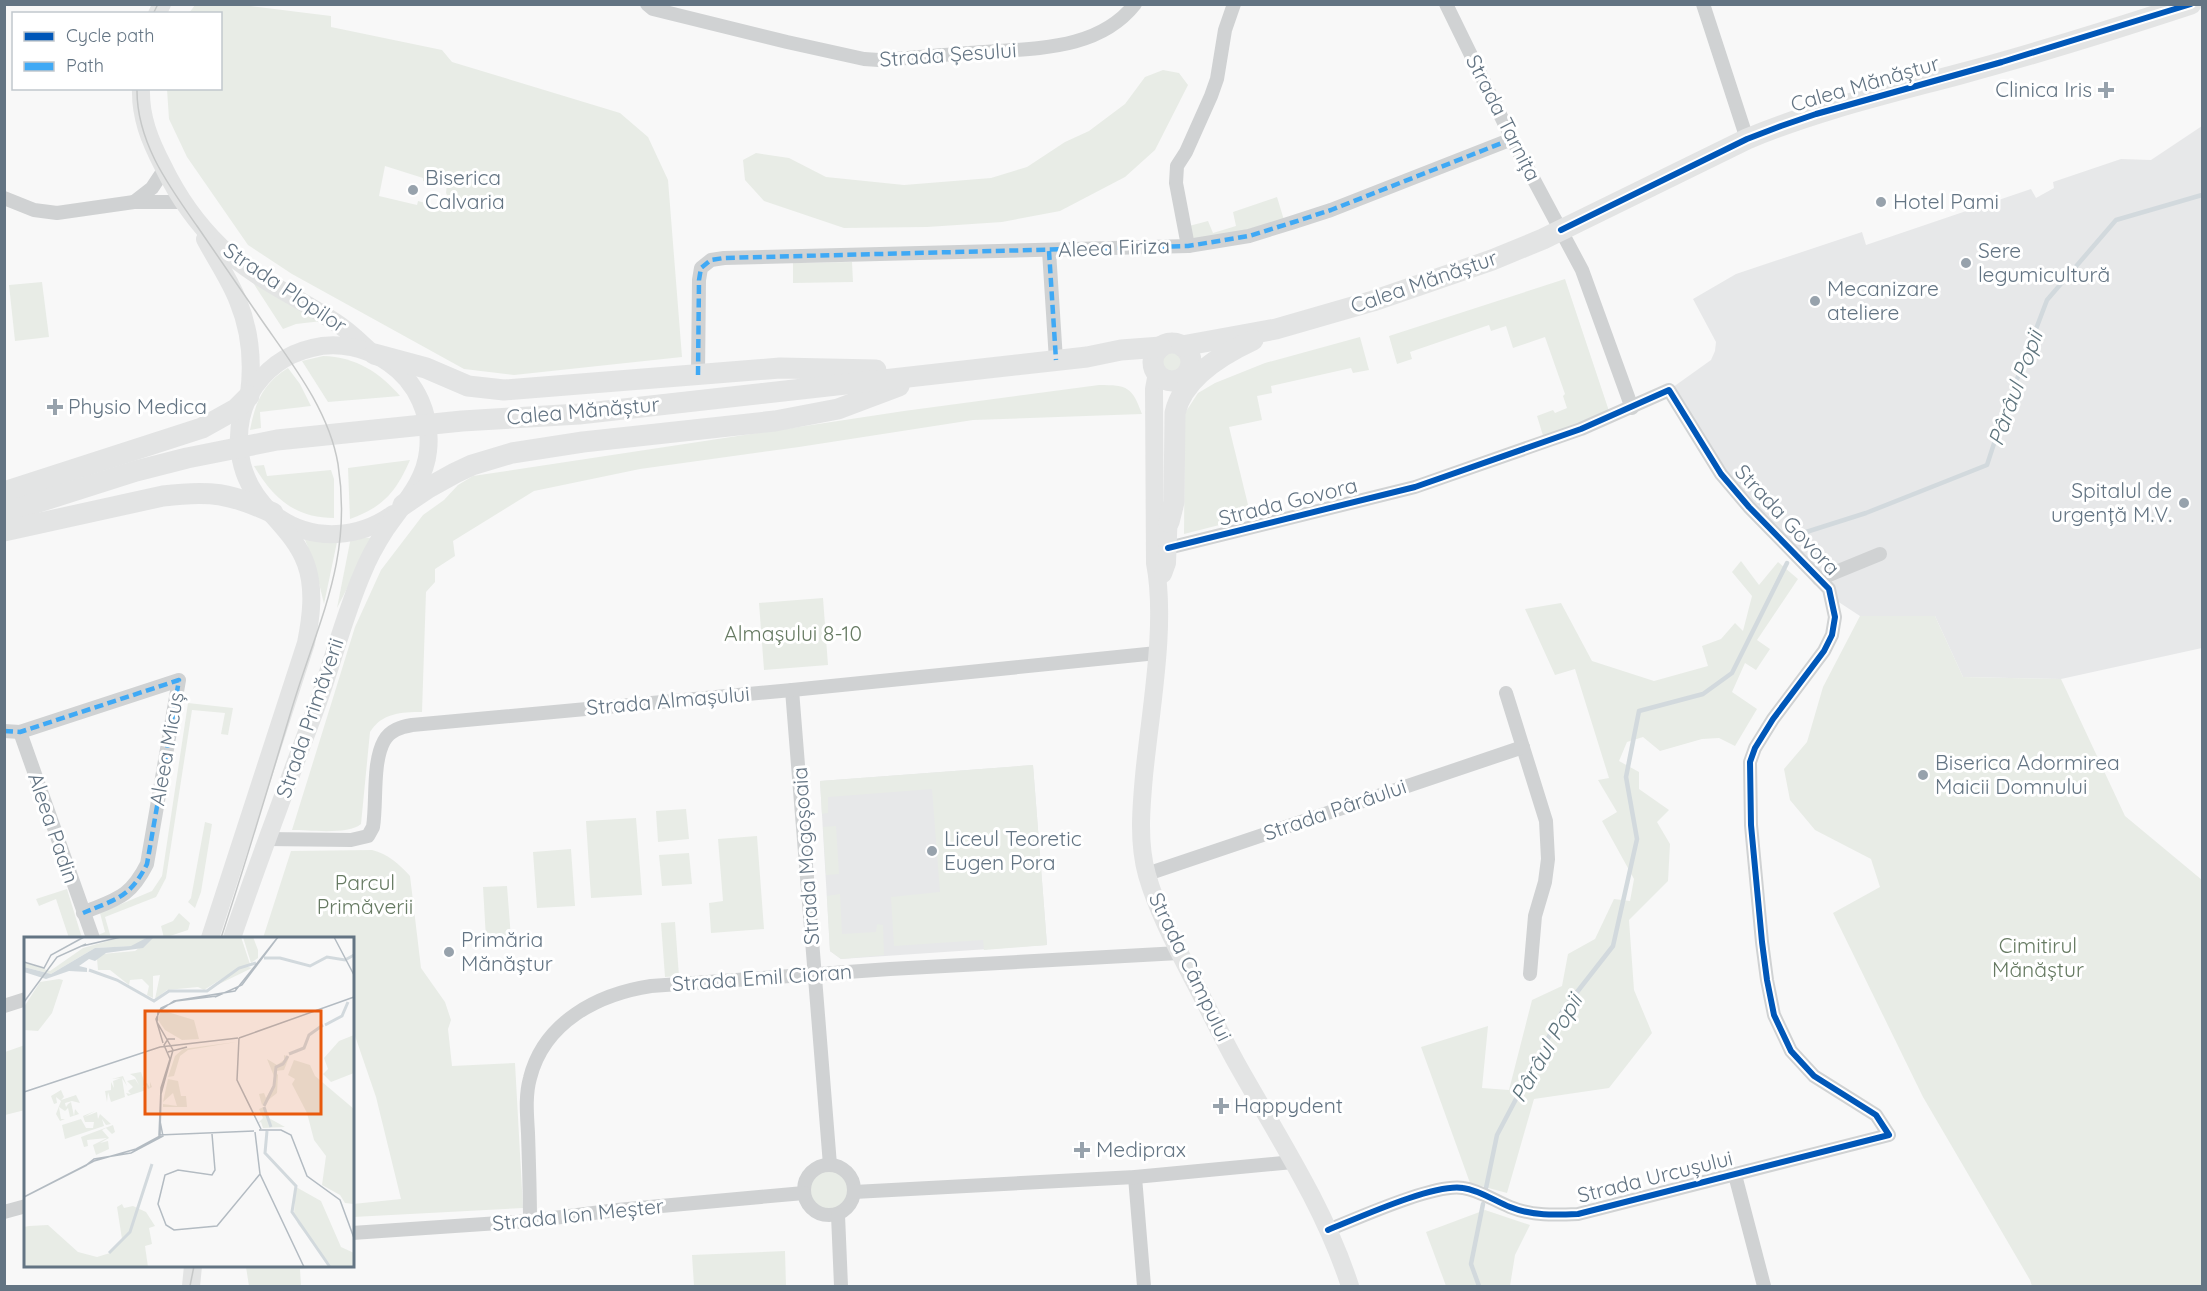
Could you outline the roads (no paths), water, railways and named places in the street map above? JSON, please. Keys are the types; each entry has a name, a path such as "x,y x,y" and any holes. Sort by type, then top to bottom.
{"main road":[{"name":"Calea Mănăștur","path":"1072,359 1120,360 1156,372 1162,379 1169,381 1185,375 1219,352 1269,331 1373,301 1492,260 1561,230 1748,139 1816,114 2002,62 2191,4"},
{"name":"Strada Plopilor","path":"141,90 144,124 164,170 182,202 197,221 221,247 238,260 336,322 374,354"},
{"name":"Strada Plopilor","path":"197,221 238,301 244,319 252,372 249,396"},
{"name":"Calea Mănăștur","path":"4,513 83,487 188,458 277,440 462,422 579,414 1072,359 1121,350 1172,347 1269,331"},
{"path":"1072,359 1142,342 1269,331"},
{"path":"1169,522 1174,502 1175,413 1179,400 1194,380 1213,364 1269,331"},
{"name":"Strada Primăverii","path":"211,937 309,628 311,593 306,564 295,542 257,496 245,476 239,453 241,419 249,396 270,370 295,353 314,347 335,345 355,347 374,354 399,370 420,401 429,437 425,466 413,494 383,521 348,534 312,533 298,528 273,513"},
{"path":"1156,372 1154,357 1172,347 1188,353 1191,360 1185,375"},
{"path":"374,354 426,368 468,386 504,390 780,368 930,374"},
{"name":"Strada Câmpului","path":"1156,372 1154,389 1155,563 1159,585 1156,654 1142,807 1141,836 1147,874 1179,953 1236,1063 1293,1162 1328,1230 1350,1287"},
{"path":"403,505 428,488 464,469 512,453 807,415 838,409 930,374"},
{"name":"Strada Câmpului","path":"1159,585 1167,563 1168,548 1168,409 1172,395 1185,375"},
{"path":"4,492 202,428 236,409 249,396"},
{"path":"4,531 163,496 201,492 237,497 273,513"},
{"name":"Strada Primăverii","path":"233,937 266,839 316,710 344,620 373,551 403,505"},
{"path":"191,1287 193,1267"}],"street":[{"name":"Strada Șesului","path":"647,4 653,9 787,42 864,59 879,60 1038,49 1077,42 1104,31 1126,16 1136,4"},
{"path":"1188,246 1176,183 1177,166 1186,152 1217,79 1225,30 1234,4"},
{"name":"Strada Tarnița","path":"1446,4 1512,139 1561,230"},
{"path":"1703,4 1748,139"},
{"name":"Aleea Firiza","path":"698,375 699,279 701,268 711,260 1188,246 1249,236 1331,210 1512,139"},
{"path":"134,202 152,188 164,170"},
{"path":"4,198 48,213 73,213 134,202 182,202"},
{"path":"1561,230 1582,270 1632,408"},
{"path":"1049,251 1072,359"},
{"name":"Strada Govora","path":"1168,548 1415,487 1571,432 1632,408 1668,390 1721,474 1749,507 1829,589 1832,597 1835,617 1832,635 1824,651 1773,719 1755,748 1750,762 1751,825 1767,980 1774,1015 1791,1051 1814,1076 1876,1115 1889,1135"},
{"path":"1819,579 1880,554"},
{"name":"Strada Almașului","path":"266,839 355,840 368,836 372,831 375,818 378,760 382,747 394,730 412,724 1156,654"},
{"name":"Aleea Micuș","path":"20,732 179,680 147,864 138,883 121,897 83,913"},
{"name":"Strada Mogoșoaia","path":"792,690 830,1165"},
{"path":"1506,693 1542,805 1548,840 1545,882 1535,916 1530,974"},
{"path":"4,731 20,732"},
{"name":"Aleea Padin","path":"20,732 92,937"},
{"name":"Strada Pârâului","path":"1147,874 1523,747"},
{"name":"Strada Emil Cioran","path":"530,1221 527,1094 534,1063 560,1025 596,1002 629,989 815,974 1179,953"},
{"path":"4,1006 24,1000"},
{"name":"Strada Urcușului","path":"1328,1230 1428,1192 1448,1187 1464,1188 1513,1208 1544,1215 1578,1214 1889,1135"},
{"path":"854,1192 1135,1177 1293,1162"},
{"path":"830,1165 840,1168 849,1175 854,1185 854,1192 848,1208 838,1215 825,1215 814,1211 806,1203 804,1193 806,1180 813,1170 830,1165"},
{"path":"1735,1175 1764,1287"},
{"path":"1135,1177 1144,1287"},
{"name":"Strada Ion Meșter","path":"354,1233 530,1221 617,1209 804,1193"},
{"path":"4,1212 24,1207"},
{"path":"838,1215 841,1287"}],"waterway":[{"name":"Pârâul Popii","path":"1798,542 1803,533 1866,513 1987,465 2047,300 2116,220 2202,195"},
{"name":"Pârâul Popii","path":"1486,1188 1497,1135 1563,1010 1613,946 1637,839 1626,777 1639,711 1703,694 1732,673 1787,563"},
{"name":"Pârâul Popii","path":"1479,1286 1471,1264 1483,1204"}],"tram line":[{"path":"154,12 158,4"},
{"path":"137,90 142,126 156,162 175,195 308,389 327,425 338,464 341,530 330,589 221,937"},
{"path":"190,1286 194,1267"}],"place":[{"name":"Clinica Iris","path":"2106,90"},
{"name":"Biserica Calvaria","path":"413,190"},
{"name":"Hotel Pami","path":"1881,202"},
{"name":"Sere legumicultură","path":"1966,263"},
{"name":"Mecanizare ateliere","path":"1815,301"},
{"name":"Physio Medica","path":"55,407"},
{"name":"Spitalul de urgență M.V.","path":"2184,503"},
{"name":"Biserica Adormirea Maicii Domnului","path":"1923,775"},
{"name":"Liceul Teoretic Eugen Pora","path":"932,851"},
{"name":"Primăria Mănăștur","path":"449,952"},
{"name":"Happydent","path":"1221,1106"},
{"name":"Mediprax","path":"1082,1150"}],"park label":[{"name":"Almașului 8-10","path":"793,634"},
{"name":"Parcul Primăverii","path":"365,895"},
{"name":"Cimitirul Mănăștur","path":"2038,958"}]}
